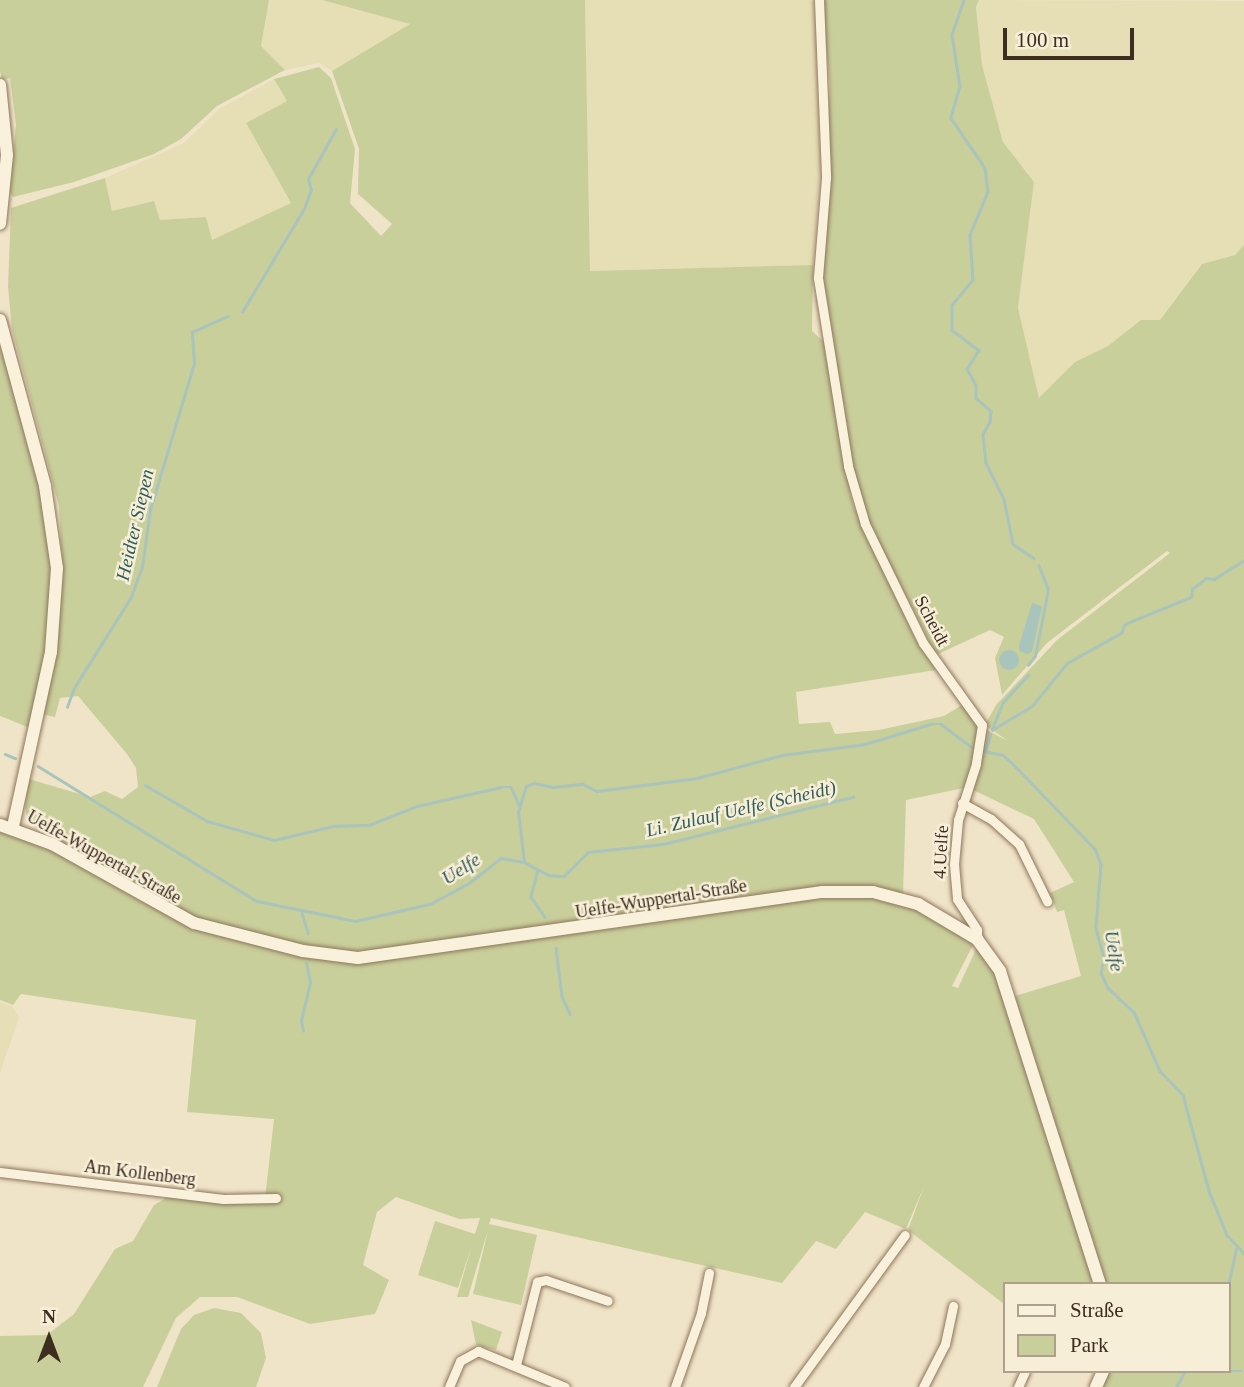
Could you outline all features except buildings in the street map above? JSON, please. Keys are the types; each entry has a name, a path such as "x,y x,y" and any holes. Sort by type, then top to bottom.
{"main road":[{"path":"0,85 7,145 0,224"},
{"path":"0,320 45,486 57,568 51,652 6,826"},
{"name":"Uelfe-Wuppertal-Straße","path":"6,826 67,852 174,916 252,939 335,956 395,956 840,890 902,898 949,919 977,939 997,965 1012,998 1099,1282"}],"street":[{"name":"Scheidt","path":"819,0 826,178 818,278 848,466 865,524 923,643 982,725"},
{"name":"4.Uelfe","path":"977,939 955,889 957,828 962,803 976,764 982,725"},
{"name":"4.Uelfe","path":"962,803 991,819 1019,844 1048,901"},
{"name":"Am Kollenberg","path":"0,1172 223,1199 276,1198"},
{"path":"794,1387 905,1235"},
{"path":"675,1387 701,1313 709,1273"},
{"path":"516,1365 537,1282 546,1280 608,1301"},
{"path":"923,1387 945,1344 953,1306"},
{"path":"449,1387 468,1354 484,1352 563,1387"}],"shaded area":[{"path":"269,0 322,0 410,24 332,71 319,63 285,70 261,46"},
{"path":"585,0 815,0 820,160 813,265 590,271"},
{"path":"979,0 1244,1 1244,245 1235,255 1202,264 1160,320 1141,320 1108,346 1075,362 1039,399 1018,308 1034,182 1003,142 982,65 976,7"},
{"path":"274,79 287,101 246,123 291,203 211,241 206,217 160,220 154,201 112,211 105,178 184,143 219,109"},
{"path":"0,1002 12,1006 19,1018 0,1073"}],"green space":[{"path":"0,0 269,0 261,46 285,70 217,106 181,139 154,154 74,182 13,197 9,191 16,125 10,78 2,80 0,71"},
{"path":"322,0 585,0 590,271 813,265 812,331 824,342 852,502 913,634 936,670 796,692 799,724 830,722 835,734 879,730 944,716 962,705 978,725 979,741 964,788 906,800 903,895 872,888 394,953 316,951 198,921 28,822 25,807 29,779 90,797 105,791 122,799 138,787 136,768 127,754 78,696 60,698 55,717 42,714 62,567 59,506 12,329 8,287 11,208 105,178 112,211 154,201 160,220 206,217 212,240 291,203 246,123 287,101 274,79 319,67 331,78 355,149 350,203 381,236 392,224 358,194 359,149 332,71 410,24"},
{"path":"822,0 979,0 976,7 982,65 1003,142 1034,182 1018,308 1039,398 1075,362 1108,346 1141,320 1160,320 1202,264 1235,255 1244,245 1244,1387 1100,1387 1105,1373 1230,1373 1230,1282 1102,1282 1015,996 1081,976 1064,910 1057,912 1050,893 1074,882 1034,819 971,789 987,730 1008,741 985,725 996,705 1057,640 1170,553 1167,551 1047,643 1002,695 995,658 1004,637 990,630 936,655 869,523 857,490 822,271 830,84"},
{"path":"0,345 46,511 51,570 45,653 30,728 0,716"},
{"path":"0,828 20,833 191,926 360,960 823,897 856,896 901,902 974,943 952,986 958,988 977,947 995,971 1096,1282 1002,1282 1002,1302 908,1230 924,1186 906,1229 865,1212 836,1249 816,1241 782,1283 491,1218 489,1224 537,1235 521,1305 473,1294 488,1230 468,1297 457,1297 472,1245 458,1288 418,1275 435,1221 475,1234 480,1218 459,1219 396,1197 377,1212 363,1265 389,1280 375,1314 310,1324 237,1297 200,1297 176,1318 143,1387 0,1387 0,1336 47,1335 74,1314 115,1249 133,1241 154,1205 175,1193 265,1198 274,1119 187,1112 196,1020 21,994 13,1005 0,1000"},
{"path":"214,1308 241,1313 261,1333 266,1358 256,1387 157,1387 181,1329 194,1315"},
{"path":"471,1320 502,1332 496,1350 476,1345"}],"water":[{"path":"1032,603 1042,606 1032,652 1027,654 1019,651 1019,646"},
{"path":"1009,650 1016,653 1019,660 1016,667 1009,670 1002,667 999,660 1002,653"}],"waterway":[{"path":"964,0 952,35 960,86 951,118 985,168 988,192 970,235 973,280 952,305 952,330 979,350 967,369 976,385 976,398 991,411 990,422 983,434 986,463 1004,499 1013,544 1034,558"},
{"name":"Heidter Siepen","path":"242,312 304,209 311,190 308,179 336,129"},
{"name":"Heidter Siepen","path":"67,707 74,688 131,597 142,567 150,510 194,363 192,332 228,316"},
{"path":"992,730 1032,706 1067,663 1121,633 1125,624 1191,597 1192,589 1206,578 1214,579 1244,560"},
{"path":"1028,665 1035,656 1048,590 1039,566"},
{"path":"992,729 1003,702 1028,675"},
{"name":"Uelfe","path":"38,766 257,901 355,921 430,904 469,883 501,858 524,862 518,812 526,786 534,783 553,787 583,784 597,791 697,778 782,755 865,744 931,724 941,724 971,747"},
{"path":"985,752 990,735"},
{"name":"Uelfe","path":"983,751 1003,755 1095,849 1101,864 1096,928 1104,958 1101,973 1108,988 1134,1012 1160,1071 1183,1095 1209,1191 1227,1235 1244,1253"},
{"name":"Uelfe","path":"5,754 15,758"},
{"path":"145,785 207,821 274,840 333,826 369,825 417,806 501,787 511,787 519,804"},
{"name":"Li. Zulauf Uelfe (Scheidt)","path":"524,862 548,875 564,876 588,852 663,844 853,797"},
{"path":"538,870 531,897 545,917"},
{"path":"302,913 308,933"},
{"path":"556,948 562,996 570,1014"},
{"path":"303,1031 301,1021 310,982 306,963"},
{"path":"1229,1282 1236,1249"},
{"path":"1230,1371 1242,1371"},
{"path":"1176,1387 1184,1373"}]}
